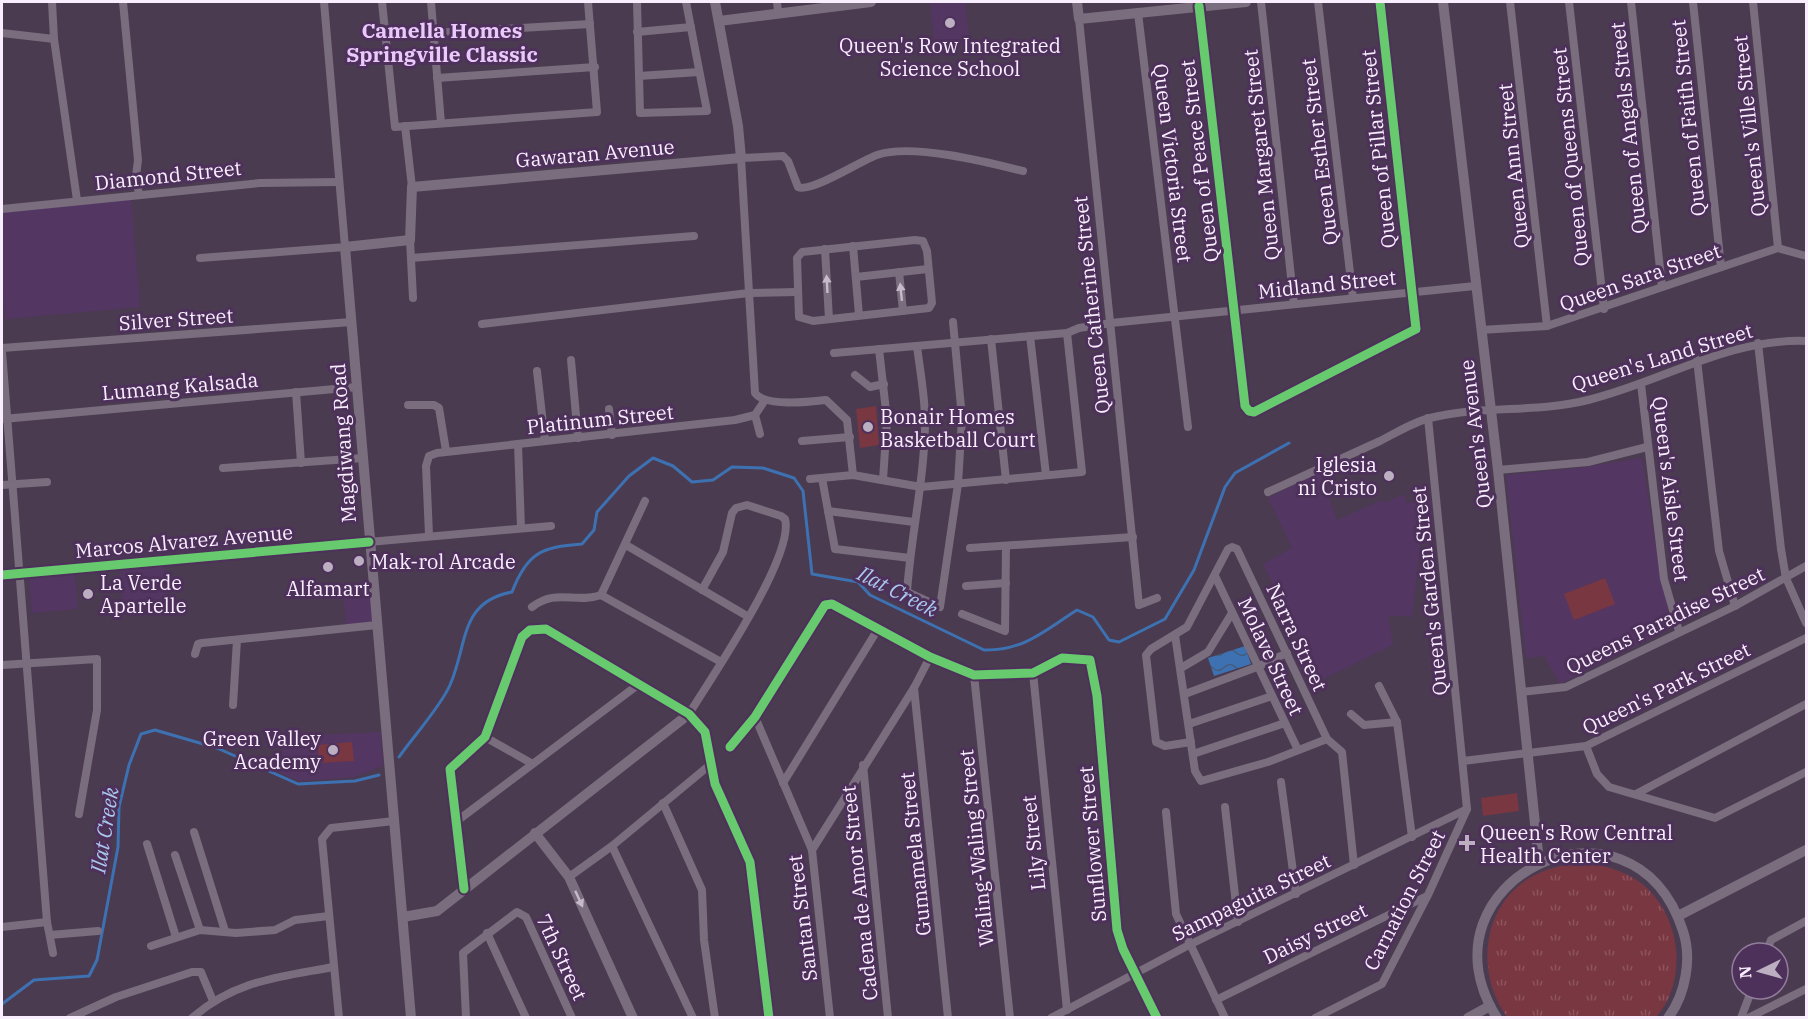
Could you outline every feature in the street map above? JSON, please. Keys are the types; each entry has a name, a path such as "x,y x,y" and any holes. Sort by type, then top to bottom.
{"street":[{"path":"52,2 54,39 77,200"},
{"path":"123,2 138,160 136,176 139,195"},
{"name":"Magdiwang Road","path":"324,2 411,1017"},
{"path":"382,2 395,127 597,112 588,2"},
{"path":"431,2 441,123"},
{"path":"637,2 640,112 706,111 686,2"},
{"path":"715,2 738,126 755,393 765,400 796,403 826,400 847,420 853,475"},
{"path":"719,21 777,7 871,2"},
{"name":"Queen Catherine Street","path":"1077,2 1139,605 1157,598"},
{"path":"1079,19 1246,2"},
{"name":"Queen Margaret Street","path":"1261,2 1294,304"},
{"name":"Queen Esther Street","path":"1318,2 1353,298"},
{"name":"Queen of Pillar Street","path":"1235,310 1245,406 1249,411 1254,412 1416,329 1380,2"},
{"name":"Queen's Avenue","path":"1443,2 1498,470 1539,862"},
{"name":"Queen Ann Street","path":"1510,2 1547,326"},
{"name":"Queen of Queens Street","path":"1569,2 1604,309"},
{"name":"Queen of Angels Street","path":"1631,2 1662,287"},
{"name":"Queen of Faith Street","path":"1693,2 1721,267"},
{"name":"Queen's Ville Street","path":"1753,2 1778,248"},
{"name":"Queen of Peace Street","path":"1199,6 1235,310"},
{"name":"Queen Victoria Street","path":"1138,13 1188,427"},
{"path":"433,33 590,24"},
{"path":"637,33 691,27"},
{"path":"2,33 54,39"},
{"path":"437,78 595,67"},
{"path":"639,76 699,72"},
{"path":"405,126 412,187 410,240 413,298"},
{"path":"741,158 783,156 788,161 798,187 803,189 829,180 852,165 880,154 902,152 944,155 1023,171"},
{"name":"Gawaran Avenue","path":"412,187 741,158"},
{"name":"Diamond Street","path":"2,209 260,183 339,182"},
{"path":"411,258 694,236"},
{"path":"200,258 410,240"},
{"path":"922,241 928,269 931,306 807,321 799,317 798,255 854,246 922,241"},
{"path":"854,246 859,315"},
{"path":"1778,248 1806,256"},
{"name":"Queen Sara Street","path":"1481,330 1547,326 1604,309 1778,248"},
{"path":"825,249 829,319"},
{"path":"856,277 928,269"},
{"path":"899,272 903,311"},
{"name":"Midland Street","path":"834,353 1067,333 1079,328 1111,323 1475,286"},
{"path":"482,324 749,293 797,292"},
{"name":"Silver Street","path":"2,350 352,322"},
{"path":"917,346 925,419 921,487 914,522 908,592 940,607 958,484 962,418 953,322"},
{"path":"810,479 853,475 921,487 1082,472 1067,333"},
{"path":"1030,336 1046,475"},
{"path":"991,339 1006,480"},
{"name":"Queen's Land Street","path":"1491,409 1558,406 1587,400 1641,384 1697,360 1758,343 1806,341"},
{"path":"1758,343 1777,523 1786,578 1806,623"},
{"path":"879,349 888,420 883,480"},
{"path":"2,350 4,419 13,484 47,922 53,953"},
{"path":"571,360 578,438"},
{"path":"1697,360 1719,551 1735,606"},
{"path":"537,371 545,441"},
{"path":"855,375 870,387 884,384"},
{"name":"Queen's Aisle Street","path":"1641,384 1664,579 1679,631"},
{"name":"Lumang Kalsada","path":"4,419 357,387"},
{"path":"297,392 301,463"},
{"path":"760,434 755,415 765,400"},
{"path":"408,405 434,405 440,408 446,451"},
{"path":"609,409 612,435"},
{"path":"1268,492 1428,418 1491,409"},
{"name":"Platinum Street","path":"429,535 426,466 429,456 446,451 725,422 755,415"},
{"name":"Queen's Garden Street","path":"1428,418 1463,760"},
{"path":"802,441 850,437"},
{"path":"518,444 521,528"},
{"path":"1498,470 1588,462 1647,447"},
{"path":"223,468 363,459"},
{"path":"822,478 835,549 910,558"},
{"path":"2,485 47,482"},
{"path":"601,595 645,501"},
{"path":"402,917 437,911 689,714 774,572 786,529 785,519 747,505 736,508 732,513 723,552 702,590"},
{"path":"828,512 914,522"},
{"path":"369,542 551,526"},
{"path":"970,549 1132,537"},
{"name":"Marcos Alvarez Avenue","path":"2,575 369,542"},
{"path":"626,545 747,616"},
{"path":"963,614 1005,632 1006,547"},
{"name":"Narra Street","path":"1215,576 1228,549 1232,547 1237,549 1327,739 1342,752 1354,865"},
{"name":"Queens Paradise Street","path":"1522,692 1566,687 1735,606 1806,566"},
{"path":"1191,742 1165,746 1156,742 1146,655 1151,649 1187,627 1215,576"},
{"name":"Molave Street","path":"1215,576 1298,750"},
{"path":"966,586 1006,583"},
{"path":"532,607 542,599 554,596 578,600 601,595 721,662"},
{"path":"730,747 755,717 825,605 832,604 930,657 974,675 1033,674"},
{"path":"1181,668 1208,652 1232,613"},
{"path":"195,654 198,644 377,625"},
{"path":"464,889 450,769 485,737 522,637 530,630 546,629 689,714 705,732 715,784 750,862 769,1017"},
{"path":"783,783 878,629"},
{"path":"1175,636 1197,777 1201,781 1268,762 1327,739"},
{"name":"Queen's Park Street","path":"1463,760 1586,746 1806,638"},
{"path":"233,705 237,640"},
{"path":"1185,694 1257,667 1287,653"},
{"path":"812,850 863,765 915,688 930,657"},
{"name":"Sunflower Street","path":"1033,674 1062,658 1090,660 1097,696 1117,930 1134,973 1157,1017"},
{"path":"2,665 97,659 98,704 79,814"},
{"name":"Lily Street","path":"1033,674 1066,1010"},
{"name":"Waling-Waling Street","path":"974,675 1010,1017"},
{"path":"457,821 531,763 639,684"},
{"path":"1379,686 1397,722 1413,837"},
{"name":"Gumamela Street","path":"915,688 948,1017"},
{"path":"1189,724 1272,696"},
{"path":"1636,794 1806,704"},
{"path":"1351,714 1364,725 1397,722"},
{"name":"Santan Street","path":"755,717 812,850 830,1017"},
{"path":"1193,754 1285,723"},
{"path":"485,737 531,763"},
{"path":"1586,746 1605,784 1715,818 1806,772"},
{"name":"Carnation Street","path":"1315,1017 1382,984 1428,896 1467,809 1463,760"},
{"path":"569,877 612,846 711,764"},
{"name":"Cadena de Amor Street","path":"863,765 888,1017"},
{"path":"1281,782 1296,894"},
{"path":"663,803 702,890 704,940 715,1017"},
{"path":"1225,807 1238,922"},
{"name":"Sampaguita Street","path":"1051,1017 1189,945 1467,809"},
{"path":"1166,812 1176,914 1225,1017"},
{"path":"339,1017 321,839 331,828 394,821"},
{"path":"194,832 225,931"},
{"path":"535,833 569,877 633,1017"},
{"path":"147,844 176,937"},
{"path":"612,846 693,1017"},
{"path":"1678,916 1806,850"},
{"path":"1497,1017 1490,1006 1479,972 1479,947 1484,924 1494,902 1509,883 1539,862 1560,855 1583,853 1612,857 1627,863 1652,879 1662,890 1678,916 1684,935 1686,968 1678,999 1668,1017"},
{"path":"175,855 200,930"},
{"name":"Daisy Street","path":"1216,1000 1428,896"},
{"name":"7th Street","path":"487,933 514,912 520,912 526,917 572,1017"},
{"path":"151,946 200,930 236,933 275,930 295,920 328,916"},
{"path":"1771,941 1806,921"},
{"path":"2,927 47,922"},
{"path":"50,935 98,930"},
{"path":"466,1017 462,956 487,933 526,1017"},
{"path":"192,1017 213,1001 250,982 333,967"},
{"path":"70,1017 116,997 192,972 201,972 213,1001"},
{"path":"1748,1017 1806,989"},
{"path":"1741,1017 1747,1001"},
{"path":"1467,1017 1490,1006"}],"shaded area":[{"name":"Queen's Row Integrated Science School","path":"930,2 965,2 970,44 935,48"},
{"path":"131,199 140,307 5,319 2,211"},
{"path":"1642,458 1660,574 1672,628 1560,684 1544,656 1526,658 1506,475 1578,468"},
{"path":"1320,472 1337,520 1382,500 1384,503 1405,494 1406,503 1431,500 1433,526 1422,529 1412,617 1388,615 1393,645 1319,681 1263,564 1292,548 1268,498"},
{"path":"164,564 167,603 123,607 119,568"},
{"path":"75,573 78,609 32,613 29,577"},
{"path":"370,588 373,622 346,625 343,590"},
{"name":"Green Valley Academy","path":"292,730 316,735 381,732 383,766 355,777 299,781 275,771"}],"green space":[{"name":"Bonair Homes Basketball Court","path":"876,406 879,445 860,448 856,409"},
{"path":"1605,578 1615,604 1574,620 1564,594"},
{"path":"352,742 354,761 319,763 318,745"},
{"path":"1517,793 1519,811 1483,816 1481,798"},
{"path":"1586,863 1613,869 1632,877 1652,894 1663,909 1676,946 1673,984 1667,1001 1656,1017 1507,1017 1490,980 1487,961 1488,941 1493,922 1502,904 1533,876 1559,866"}],"water":[{"path":"1245,646 1251,664 1214,676 1208,658"}],"waterway":[{"name":"Ilat Creek","path":"399,757 446,693 456,670 468,627 482,605 495,597 512,592 524,568 537,554 556,547 582,544 594,530 597,512 629,476 653,458 673,466 692,482 713,480 732,467 763,468 794,478 803,491 812,574 858,582 870,595 984,650 1011,647 1023,643 1077,610 1093,617 1109,640 1119,642 1165,619 1194,570 1225,487 1235,473 1289,443"},
{"name":"Ilat Creek","path":"2,1004 34,980 89,976 97,960 118,847 119,807 129,765 141,734 155,730 217,748 298,784 355,781 379,775"}],"cycle path":[{"path":"1199,6 1245,406 1249,411 1254,412 1416,329 1380,2"},
{"path":"2,575 369,542"},
{"path":"730,747 755,717 825,605 832,604 930,657 974,675 1033,673 1062,658 1090,660 1097,696 1117,930 1123,949 1157,1018"},
{"path":"464,889 450,769 485,737 522,637 530,630 546,629 689,714 705,732 715,784 750,862 769,1018"}],"place":[{"name":"Queen's Row Integrated Science School","path":"950,23"},
{"name":"Bonair Homes Basketball Court","path":"868,427"},
{"name":"Iglesia ni Cristo","path":"1389,476"},
{"name":"Mak-rol Arcade","path":"359,561"},
{"name":"Alfamart","path":"328,567"},
{"name":"La Verde Apartelle","path":"88,594"},
{"name":"Green Valley Academy","path":"333,750"},
{"name":"Queen's Row Central Health Center","path":"1467,843"}],"district":[{"name":"Camella Homes Springville Classic","path":"442,42"}]}
